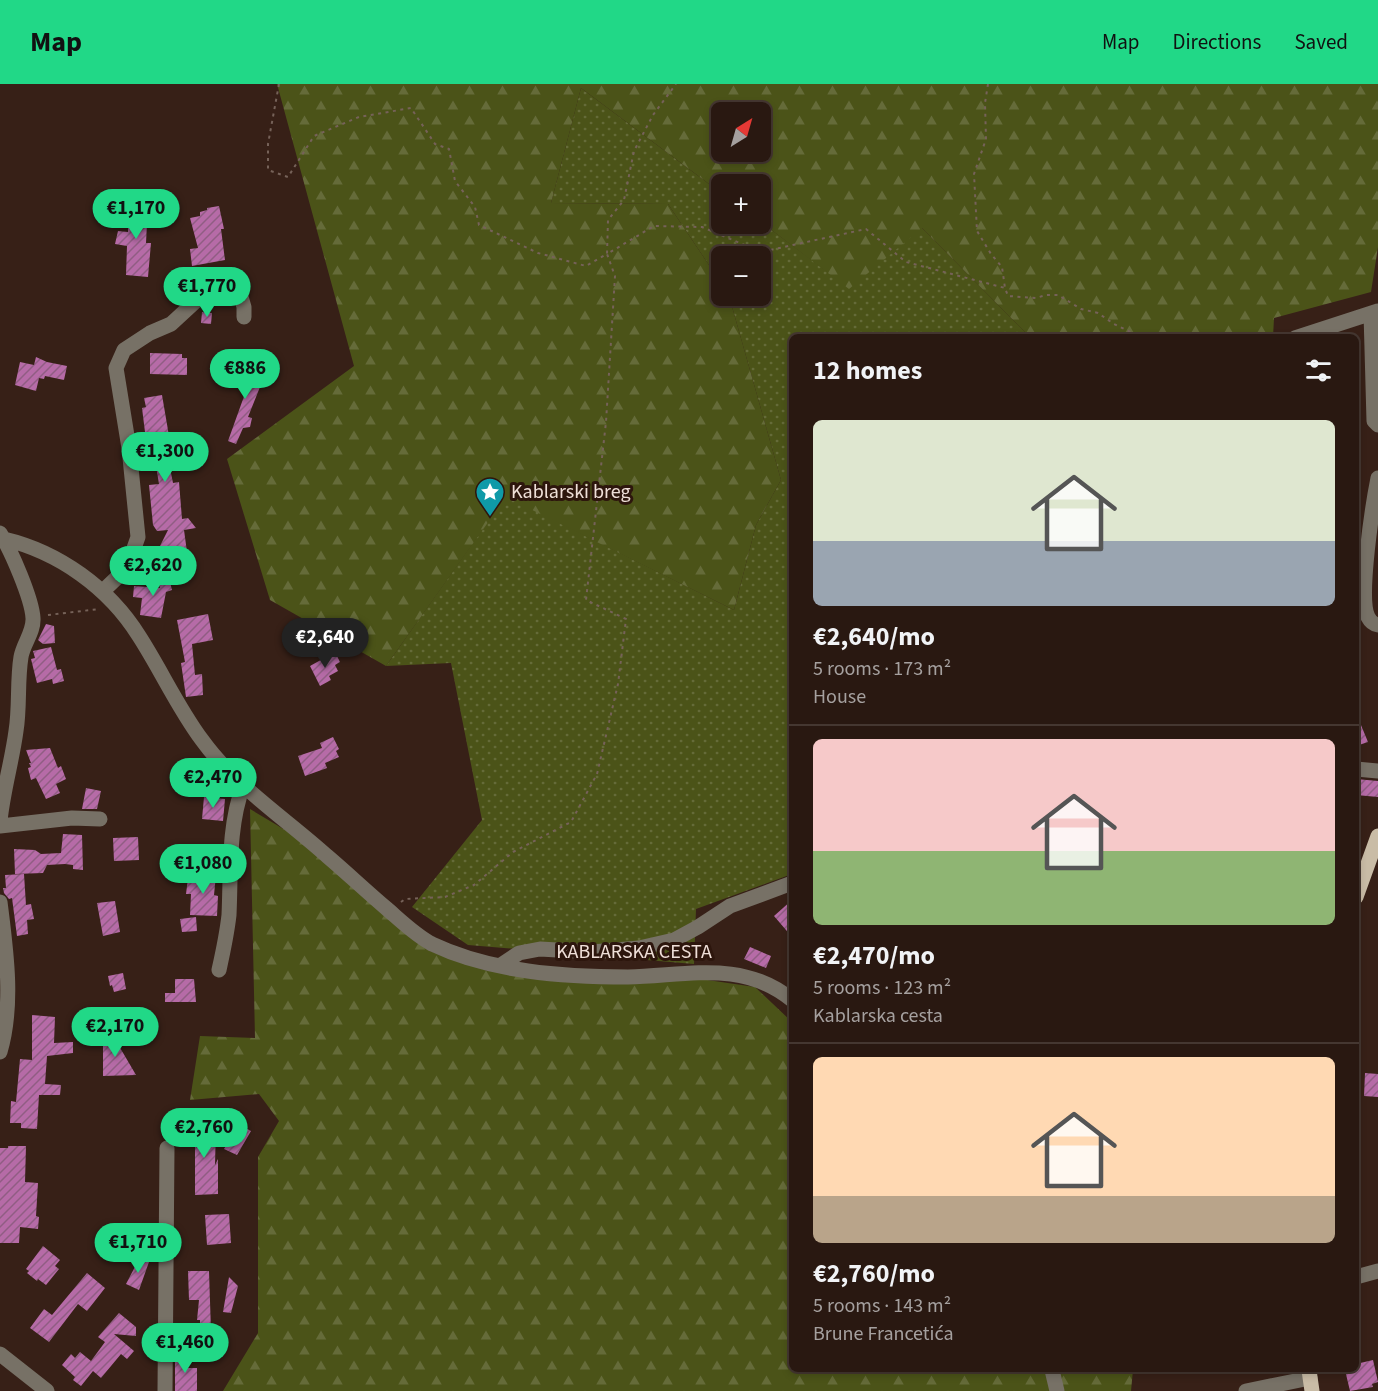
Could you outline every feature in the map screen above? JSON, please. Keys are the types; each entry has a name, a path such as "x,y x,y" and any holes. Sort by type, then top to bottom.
{"main road":[{"path":"1359,889 1378,836"}],"street":[{"path":"103,591 127,568 138,537 129,448 116,368 124,350 150,333 171,324 197,300 204,288 214,281 230,282 239,290 244,307 244,317"},
{"path":"1307,334 1375,312 1374,421 1378,425"},
{"path":"1378,478 1373,503 1364,594 1368,617 1373,624 1378,625"},
{"name":"KABLARSKA CESTA","path":"2,536 34,548 64,564 103,591 138,634 202,740 243,786 317,847 390,912 430,942 455,953 501,966 551,974 628,977 692,972 728,973 752,977 780,990 789,998"},
{"path":"0,821 16,730 21,660 33,627 29,599 2,536"},
{"path":"1359,769 1378,771"},
{"path":"219,970 229,916 229,882 235,815 243,786"},
{"path":"0,826 72,818 100,819"},
{"path":"501,966 519,953 540,949 592,952 639,948 674,940 699,927 730,906 789,885"},
{"path":"0,902 7,980 6,1014 0,1052"},
{"path":"165,1391 166,1148"},
{"path":"1359,1276 1378,1272"},
{"path":"0,1354 47,1391"},
{"path":"1052,1372 1057,1391"},
{"path":"1246,1391 1310,1379"}],"path":[{"path":"279,84 268,144 268,170 288,177 314,136 359,117 411,108 435,144 448,149 455,181 476,207 479,225 538,253 586,266 654,226 702,227 761,252 866,229 906,262 1005,288"},
{"path":"390,912 405,899 445,897 474,885 513,852 571,822 597,774 618,684 626,619 586,600 606,422 615,276 607,254 608,220 624,200 634,150 653,116 676,84"},
{"path":"988,84 985,103 986,139 974,174 977,231 1002,267 1008,296 1036,298 1058,295 1081,309 1098,313 1135,334"},
{"path":"33,618 82,610 118,608"}],"green space":[{"path":"277,84 1378,84 1378,247 1371,292 1274,318 1273,334 1027,334 922,228 849,289 771,230 771,174 711,174 711,186 581,88 551,203 668,204 711,268 711,306 732,306 781,480 756,525 734,610 506,497 386,666 270,600 227,459 354,366"},
{"path":"581,88 711,186 711,234 771,234 771,230 849,288 921,227 1027,334 789,334 789,875 696,909 694,964 468,945 412,907 482,820 451,663 386,666 506,496 734,610 756,525 781,480 732,306 771,306 771,246 711,246 711,268 668,204 551,203"},
{"path":"250,809 302,840 430,951 488,971 694,978 755,987 789,1019 789,1372 1133,1372 1131,1391 223,1391 258,1333 258,1157 279,1121 259,1094 190,1100 200,1036 255,1038"}],"building":[{"path":"134,199 146,199 146,204 148,204 146,243 151,243 148,277 126,275 127,246 115,244 118,231 128,232 128,204 133,204"},
{"path":"219,206 224,229 221,229 225,260 192,266 190,249 198,248 190,218 200,216 200,212 207,208"},
{"path":"202,312 212,313 211,324 201,323"},
{"path":"150,353 182,354 182,358 187,358 187,375 150,374"},
{"path":"36,357 67,366 64,380 45,376 44,379 39,378 36,391 15,385 20,362 34,365"},
{"path":"238,366 264,377 248,417 252,418 250,427 243,428 236,444 228,441 247,388 234,383 233,377"},
{"path":"162,395 169,436 175,436 177,462 169,463 173,483 179,482 182,519 188,518 196,528 184,530 187,552 183,553 184,560 164,564 157,552 168,530 157,531 153,525 149,485 159,484 156,466 149,464 142,408 146,407 144,398"},
{"path":"168,574 172,590 166,592 161,618 140,615 142,598 133,597 134,586 160,588 157,575"},
{"path":"208,614 213,640 192,644 195,675 202,674 203,695 186,697 181,663 185,662 177,620"},
{"path":"46,624 54,626 55,643 43,644 38,640"},
{"path":"51,647 57,670 61,669 64,681 53,684 52,679 37,683 31,659 35,658 33,651"},
{"path":"335,652 340,662 335,665 338,671 329,676 331,680 320,686 310,666"},
{"path":"1359,720 1368,742 1359,745"},
{"path":"333,737 339,749 336,751 339,757 325,763 327,768 305,776 298,756 322,748 320,743"},
{"path":"50,748 58,768 61,766 66,779 56,784 60,793 46,799 36,778 31,780 28,768 31,767 29,763 31,763 26,750"},
{"path":"1359,779 1378,781 1378,797 1359,795"},
{"path":"86,788 101,791 97,809 82,809"},
{"path":"204,797 225,799 223,821 202,819"},
{"path":"63,834 82,835 83,870 73,869 73,865 47,865 43,873 15,874 14,849 35,850 41,854 61,853"},
{"path":"138,837 139,860 114,861 113,838"},
{"path":"193,873 216,875 214,895 218,896 217,916 190,915 191,894 186,894 188,878 192,878"},
{"path":"24,874 26,905 31,904 34,919 27,920 28,934 17,936 12,898 9,899 3,888 6,888 5,875"},
{"path":"115,901 120,932 103,936 97,903"},
{"path":"789,903 789,934 774,916"},
{"path":"196,917 197,931 182,932 180,919"},
{"path":"750,947 771,956 766,968 744,959"},
{"path":"123,973 126,989 114,992 108,976"},
{"path":"175,979 194,979 196,1002 165,1002 165,993 175,993"},
{"path":"32,1015 55,1017 54,1043 73,1042 73,1053 47,1056 45,1084 61,1085 60,1095 39,1095 37,1129 21,1128 21,1123 10,1123 11,1101 16,1102 20,1059 32,1060"},
{"path":"119,1034 119,1046 136,1075 103,1076 103,1035"},
{"path":"1365,1073 1378,1074 1378,1097 1364,1096"},
{"path":"238,1124 251,1131 237,1155 224,1149"},
{"path":"187,1125 216,1126 215,1165 218,1159 218,1194 195,1195 195,1146 188,1146"},
{"path":"8,1146 26,1146 25,1182 38,1183 36,1216 39,1217 38,1229 20,1227 19,1243 0,1243 0,1148 8,1148"},
{"path":"229,1214 231,1243 207,1245 205,1215"},
{"path":"43,1246 60,1260 55,1266 59,1269 46,1285 27,1273 29,1271 26,1269"},
{"path":"139,1259 149,1262 139,1290 126,1284"},
{"path":"188,1271 209,1271 211,1331 200,1330 200,1320 197,1320 199,1300 189,1300"},
{"path":"87,1273 105,1288 87,1311 78,1304 49,1342 30,1328 44,1309 52,1315"},
{"path":"229,1277 238,1286 231,1313 223,1312"},
{"path":"119,1313 136,1327 136,1336 114,1334 134,1351 127,1359 121,1354 101,1378 93,1371 81,1386 73,1380 75,1377 62,1365 71,1354 75,1358 80,1352 91,1361 105,1342 98,1337"},
{"path":"175,1352 188,1352 188,1368 197,1368 197,1391 175,1391"},
{"path":"1373,1360 1378,1382 1372,1384 1373,1387 1350,1391 1345,1372 1359,1372 1359,1363"}],"place":[{"name":"Kablarski breg","path":"490,518"}]}
